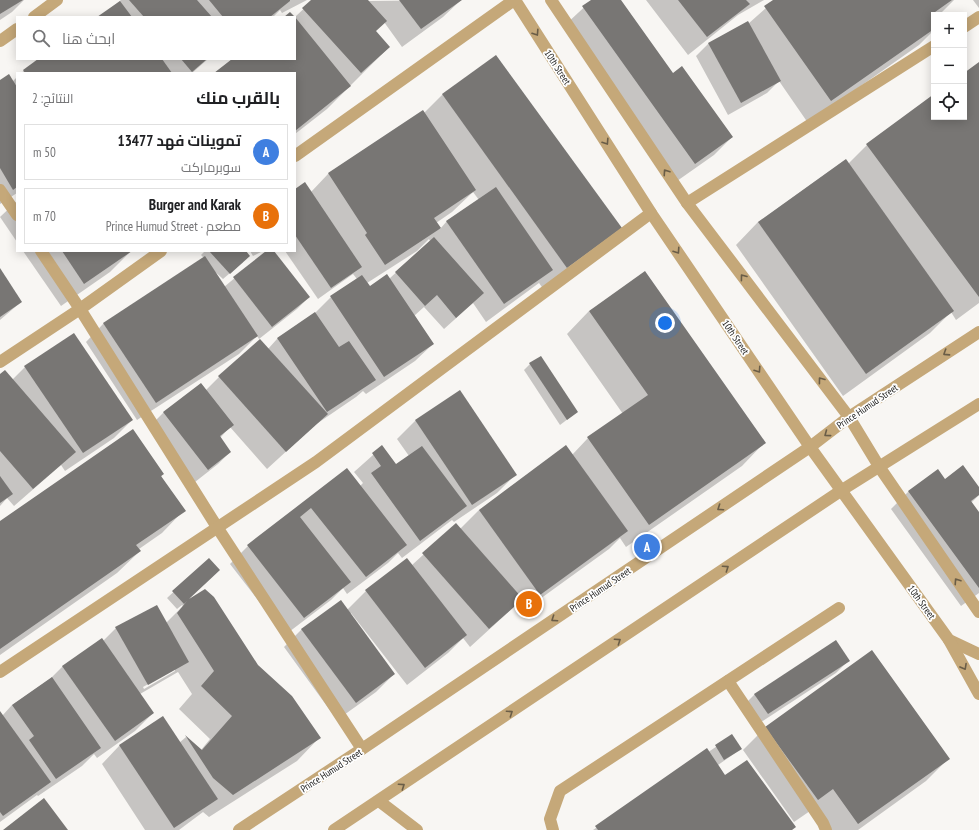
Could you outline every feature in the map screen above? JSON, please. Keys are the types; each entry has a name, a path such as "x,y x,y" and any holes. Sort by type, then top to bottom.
{"street":[{"path":"35,16 58,0"},
{"path":"296,155 514,0"},
{"name":"10th Street","path":"514,0 652,212 810,447 949,640 979,654"},
{"path":"551,0 686,203 849,418 880,468 979,612"},
{"path":"967,25 979,17"},
{"path":"0,41 16,30"},
{"path":"686,203 931,48"},
{"path":"0,190 16,214"},
{"path":"0,672 316,462 652,212"},
{"path":"42,252 80,309 217,527 362,749"},
{"path":"0,362 80,309 160,252"},
{"name":"Prince Humud Street","path":"239,830 362,749 810,447 849,418 979,332"},
{"path":"334,830 842,490 880,468 979,404"},
{"path":"553,830 550,819 560,791 839,608"},
{"path":"949,640 979,694"},
{"path":"728,681 823,823 826,830"},
{"path":"379,801 417,830"}],"building":[{"path":"0,0 23,0 0,14"},
{"path":"129,0 197,0 211,16 143,16"},
{"path":"209,0 290,0 271,16 222,16"},
{"path":"311,0 368,0 387,21 376,31 390,47 361,73 302,8"},
{"path":"399,0 462,0 421,29"},
{"path":"591,0 621,0 673,73 682,66 733,137 695,164 582,6"},
{"path":"678,0 746,0 750,4 707,37"},
{"path":"773,0 952,0 935,12 931,12 931,31 831,101 764,6"},
{"path":"120,1 131,16 98,16"},
{"path":"290,12 294,16 285,16"},
{"path":"296,18 351,86 296,130 296,72 215,72 231,60 296,60"},
{"path":"748,21 781,81 741,103 708,43"},
{"path":"496,55 622,228 567,268 442,94"},
{"path":"37,60 163,60 171,72 24,72 23,70"},
{"path":"182,60 206,60 192,72"},
{"path":"979,62 979,297 866,144 931,96 931,120 967,120 967,71"},
{"path":"9,74 16,85 16,188 13,190 0,168 0,80"},
{"path":"423,110 476,190 434,218 441,228 385,265 365,235 367,233 328,173"},
{"path":"846,159 954,311 866,374 758,222"},
{"path":"305,182 362,267 331,288 296,236 296,188"},
{"path":"496,187 553,270 504,304 446,221"},
{"path":"434,237 484,293 456,318 437,295 425,306 395,272"},
{"path":"63,252 131,252 84,284"},
{"path":"210,252 247,252 250,256 230,274"},
{"path":"265,252 275,252 310,297 272,327 233,277"},
{"path":"205,256 258,336 156,403 103,323"},
{"path":"0,268 22,302 0,317"},
{"path":"645,271 766,443 649,525 587,437 648,395 589,311"},
{"path":"387,274 434,344 384,377 330,296 362,275 370,286"},
{"path":"315,312 339,347 349,341 376,380 327,412 277,338"},
{"path":"74,333 133,420 83,453 24,366"},
{"path":"260,339 328,414 286,452 218,376"},
{"path":"541,356 578,412 567,420 529,363"},
{"path":"5,370 76,452 33,489 0,451 0,374"},
{"path":"201,383 234,425 220,436 231,452 208,470 163,412"},
{"path":"460,390 517,475 472,505 415,420"},
{"path":"133,429 164,474 161,476 186,511 136,545 141,551 0,649 0,521"},
{"path":"382,445 396,464 422,446 467,506 420,541 371,473 381,466 372,453"},
{"path":"566,445 628,531 540,595 479,510"},
{"path":"963,465 979,487 979,495 971,501 979,512 979,588 908,491 938,469 945,479"},
{"path":"347,468 407,545 366,577 311,508 300,517 351,582 304,618 247,545"},
{"path":"0,476 13,494 0,503"},
{"path":"456,523 523,599 489,629 422,553"},
{"path":"209,558 220,570 189,599 205,589 214,597 258,665 292,696 321,738 233,795 213,778 185,735 202,750 232,716 201,686 214,671 177,613 187,601 184,604 172,591"},
{"path":"407,558 467,635 425,668 365,590"},
{"path":"341,600 395,674 356,703 301,629"},
{"path":"157,605 189,662 148,685 115,627"},
{"path":"102,638 154,713 115,741 62,666"},
{"path":"836,640 850,661 768,714 754,694"},
{"path":"872,650 950,759 858,824 833,789 818,800 765,727"},
{"path":"52,677 101,748 56,779 29,740 34,736 12,705"},
{"path":"0,711 51,782 3,816 0,812"},
{"path":"163,716 218,799 174,828 119,745"},
{"path":"732,734 742,749 724,760 715,745"},
{"path":"707,748 725,775 747,760 796,827 792,830 598,830 595,826"},
{"path":"44,798 68,830 3,830"}],"place":[{"name":"تموينات فهد 13477","path":"647,547"},
{"name":"Burger and Karak","path":"529,604"}]}
